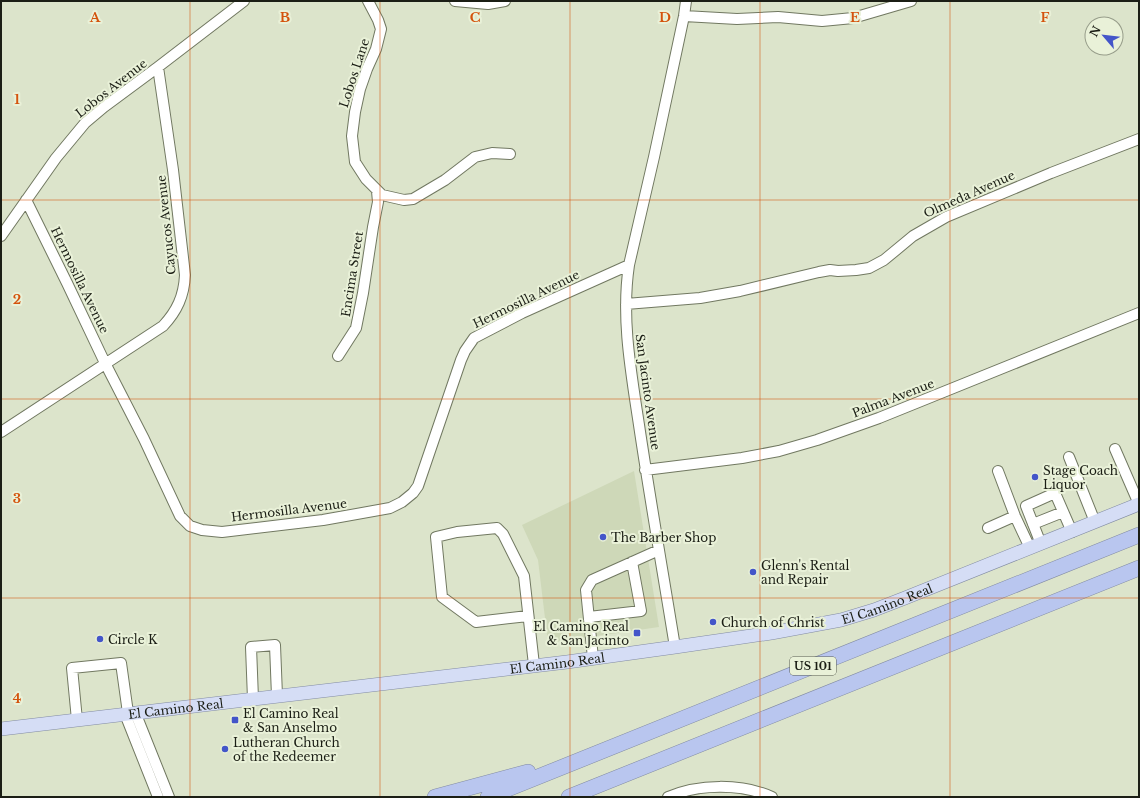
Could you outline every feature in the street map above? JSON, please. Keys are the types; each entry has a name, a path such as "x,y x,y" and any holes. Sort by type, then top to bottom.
{"highway":[{"name":"US 101","path":"488,797 1139,535"},
{"name":"US 101","path":"569,797 1139,568"},
{"path":"435,797 593,755"},
{"path":"574,797 587,790"}],"main road":[{"name":"El Camino Real","path":"1,729 534,666 770,633 841,620 899,601 1139,504"}],"street":[{"name":"Lobos Avenue","path":"1,236 56,158 85,123 244,1"},
{"name":"Lobos Lane","path":"368,1 378,20 380,29 376,49 360,89 352,136 355,162 366,179 377,191 387,197 404,200 413,199 445,180 475,157 492,152 510,154"},
{"path":"455,1 488,4 505,1"},
{"name":"San Jacinto Avenue","path":"675,647 645,470 628,353 626,281 686,1"},
{"path":"684,16 737,19 778,18 822,21 853,18 911,1"},
{"name":"Cayucos Avenue","path":"1,432 163,326 171,318 182,298 185,275 174,170 158,67"},
{"name":"Olmeda Avenue","path":"626,304 700,298 740,291 830,270 838,271 869,268 884,260 913,236 946,217 1051,173 1139,139"},
{"name":"Encima Street","path":"338,356 356,328 378,202 377,191"},
{"name":"Hermosilla Avenue","path":"26,200 105,363 144,439 180,516 190,526 202,530 222,532 323,520 390,508 402,502 413,493 418,486 461,360 474,338 522,313 629,265"},
{"name":"Palma Avenue","path":"645,470 742,458 779,451 817,440 879,418 1139,313"},
{"path":"1115,449 1139,504"},
{"path":"1069,457 1095,522"},
{"path":"998,471 1016,516 1035,546"},
{"path":"1035,546 1033,524 1026,506 1055,493 1072,532"},
{"path":"1033,524 1063,512"},
{"path":"988,528 1016,516"},
{"path":"528,616 476,622 442,597 436,537 457,532 497,528 503,534 524,576 534,666"},
{"path":"593,658 586,590 592,580 658,550"},
{"path":"588,617 641,611 632,562"},
{"path":"253,699 251,647 275,645 277,696"},
{"path":"77,720 72,668 121,663 129,713 158,797"},
{"path":"129,713 169,797"},
{"path":"668,797 702,788 730,787 752,789 772,797"}],"shaded area":[{"path":"634,471 659,627 548,643 538,560 522,525"}],"place":[{"name":"Stage Coach Liquor","path":"1035,477"},
{"name":"The Barber Shop","path":"603,537"},
{"name":"Glenn's Rental and Repair","path":"753,572"},
{"name":"Church of Christ","path":"713,622"},
{"name":"El Camino Real & San Jacinto","path":"637,633"},
{"name":"Circle K","path":"100,639"},
{"name":"El Camino Real & San Anselmo","path":"235,720"},
{"name":"Lutheran Church of the Redeemer","path":"225,749"}]}
